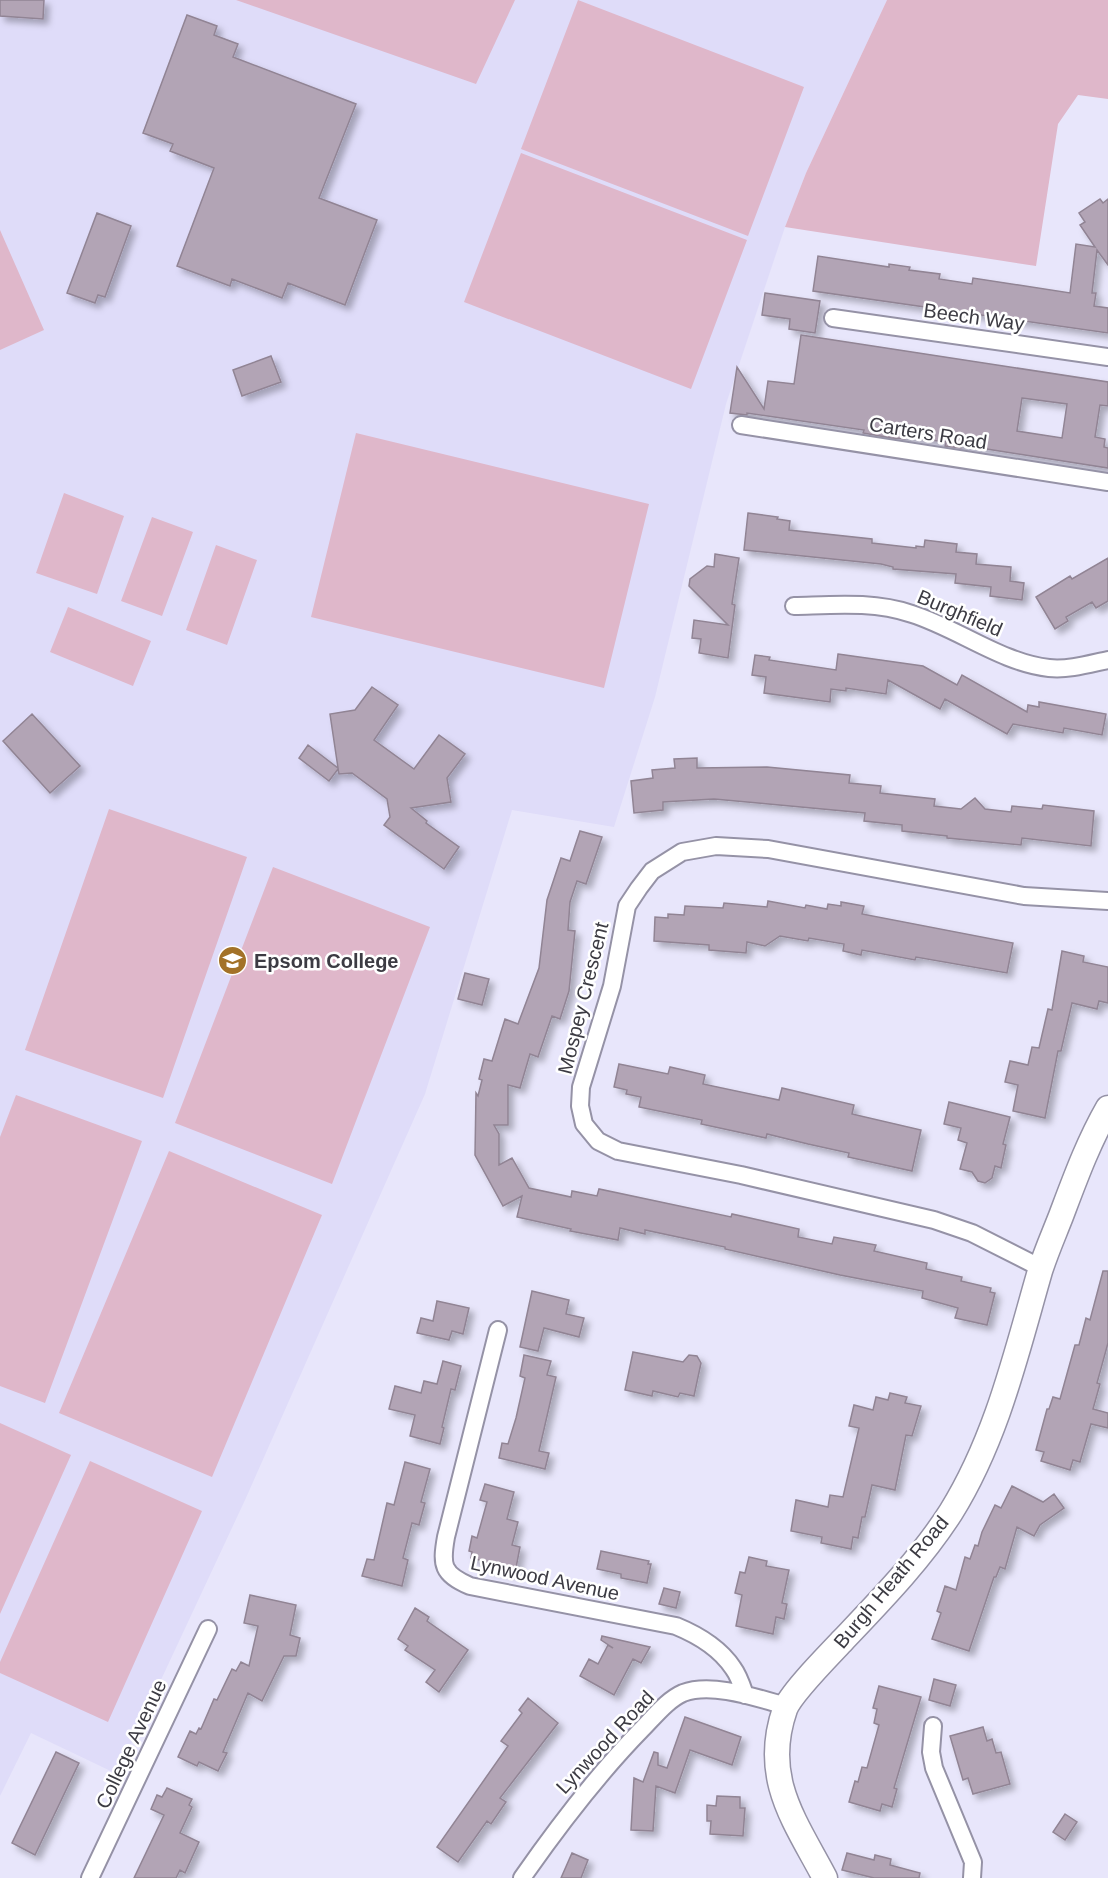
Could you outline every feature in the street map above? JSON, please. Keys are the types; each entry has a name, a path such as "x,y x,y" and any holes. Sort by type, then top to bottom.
{"main road":[{"name":"Burgh Heath Road","path":"825,1878 790,1815 781,1788 777,1761 778,1735 786,1706 820,1664 913,1562 950,1513 977,1465 1005,1392 1041,1268 1082,1159 1108,1108"}],"street":[{"name":"Beech Way","path":"833,318 1108,357"},
{"name":"Carters Road","path":"741,425 1108,482"},
{"name":"Burghfield","path":"794,606 865,604 886,607 940,624 1002,654 1049,668 1108,660"},
{"name":"Mospey Crescent","path":"1041,1268 982,1237 933,1220 741,1175 618,1151 598,1141 584,1124 580,1106 581,1087 612,986 627,906 652,871 682,852 716,846 768,849 1024,896 1108,901"},
{"name":"Lynwood Avenue","path":"498,1330 442,1557 448,1574 470,1586 676,1626 700,1636 719,1652 734,1668 746,1695"},
{"name":"College Avenue","path":"90,1878 208,1629"},
{"name":"Lynwood Road","path":"522,1878 584,1793 617,1755 672,1700 683,1693 699,1690 746,1695 786,1706"},
{"path":"933,1726 931,1752 934,1768 973,1862 972,1878"}],"shaded area":[{"name":"Epsom College","path":"0,0 887,0 806,173 785,227 726,404 655,697 614,827 512,810 425,1094 245,1500 117,1774 31,1733 0,1796"},
{"path":"236,0 515,0 476,84"},
{"path":"578,0 804,87 748,236 521,149"},
{"path":"887,0 1108,0 1108,99 1078,95 1058,124 1036,266 785,227 806,173"},
{"path":"521,153 747,240 691,389 464,302"},
{"path":"0,230 44,330 0,350"},
{"path":"356,433 649,504 604,688 311,617"},
{"path":"64,493 124,516 97,594 36,573"},
{"path":"152,517 193,532 162,616 121,601"},
{"path":"216,545 257,560 227,645 186,630"},
{"path":"68,607 151,641 133,686 50,652"},
{"path":"109,809 247,857 163,1098 25,1050"},
{"path":"273,867 430,927 332,1184 175,1123"},
{"path":"16,1095 142,1141 45,1403 0,1386 0,1137"},
{"path":"169,1151 322,1215 212,1477 59,1413"},
{"path":"0,1423 71,1455 0,1614"},
{"path":"90,1461 202,1511 108,1722 0,1673 0,1662"}],"building":[{"path":"0,0 44,0 43,19 0,16"},
{"path":"187,15 217,26 214,35 238,44 233,57 356,104 319,198 377,220 345,305 288,283 282,298 232,279 230,286 177,266 214,168 170,151 173,144 143,133"},
{"path":"1100,199 1103,203 1108,199 1108,265 1097,250 1092,293 1096,293 1094,306 1108,308 1108,333 813,291 818,256 889,267 889,264 910,267 909,270 940,274 939,279 972,284 973,278 1070,293 1076,244 1095,247 1080,225 1085,222 1079,213"},
{"path":"97,213 131,226 105,297 98,295 95,303 67,293"},
{"path":"765,293 820,301 815,333 789,329 790,319 762,315"},
{"path":"801,335 1108,382 1108,406 1100,405 1095,437 1105,439 1104,447 1108,448 1108,468 961,445 961,448 945,446 946,442 905,437 905,439 891,438 863,433 864,430 747,413 747,415 730,413 737,367 764,409 768,381 794,384","holes":["1022,398 1067,404 1062,438 1017,431"]},
{"path":"271,356 281,382 242,396 233,370"},
{"path":"748,513 790,521 789,530 872,539 872,543 916,548 916,546 924,547 925,540 957,544 956,552 977,554 976,564 1011,567 1010,581 1024,583 1022,600 990,596 991,587 955,583 956,574 893,569 893,567 881,564 744,550"},
{"path":"715,554 739,558 732,604 735,605 728,658 699,653 701,639 692,638 694,620 728,625 689,586 690,579 707,566 714,567"},
{"path":"1108,558 1108,601 1096,608 1092,602 1066,617 1068,621 1055,629 1036,597 1070,576 1072,579"},
{"path":"838,654 923,666 957,685 962,675 1027,712 1028,705 1039,707 1039,702 1106,714 1102,735 1064,728 1063,733 1013,724 1007,734 945,699 940,709 888,680 886,694 846,688 846,691 831,689 830,702 764,693 766,677 752,675 755,655 770,657 769,660 836,670"},
{"path":"372,687 398,705 374,740 414,769 439,735 465,754 447,778 451,802 411,808 427,821 426,823 459,847 444,869 384,825 390,817 387,799 352,773 339,774 338,769 329,781 299,758 308,745 338,768 330,714 355,710"},
{"path":"32,714 80,766 50,793 3,741"},
{"path":"697,758 697,768 767,767 850,775 849,783 881,786 880,793 935,799 934,806 961,809 975,798 985,809 1011,812 1012,806 1042,809 1043,805 1094,811 1091,846 1022,838 1021,845 947,838 947,836 902,831 902,825 864,821 865,813 714,799 663,802 663,810 634,813 631,781 653,778 652,770 675,768 674,759"},
{"path":"580,831 602,837 586,884 577,881 570,902 568,930 575,931 569,991 560,1019 552,1016 538,1057 530,1054 520,1088 508,1085 508,1125 494,1125 499,1134 499,1165 512,1158 529,1188 571,1197 572,1191 597,1196 599,1189 799,1229 798,1237 832,1244 834,1237 876,1245 874,1251 927,1263 926,1269 962,1277 961,1281 991,1288 990,1292 995,1293 987,1325 955,1318 958,1308 922,1298 923,1291 840,1275 645,1230 645,1234 620,1228 618,1240 570,1231 571,1229 517,1217 522,1196 503,1206 475,1155 476,1093 478,1096 484,1059 492,1061 505,1019 518,1024 539,968 547,900 561,858 570,861"},
{"path":"768,901 805,908 806,905 827,909 828,904 841,906 841,902 864,906 862,914 1013,943 1007,973 862,950 861,955 843,951 844,944 809,938 808,941 780,936 765,946 747,942 746,953 709,950 709,945 654,941 655,917 668,918 668,914 684,915 685,906 723,908 724,903 767,907"},
{"path":"1062,951 1084,956 1083,962 1108,967 1108,1003 1099,1001 1097,1009 1072,1003 1061,1051 1058,1051 1045,1118 1013,1111 1018,1085 1005,1082 1010,1061 1028,1065 1032,1047 1039,1048 1048,1009 1052,1010"},
{"path":"465,973 489,979 482,1005 458,999"},
{"path":"619,1064 668,1074 670,1067 705,1075 703,1084 779,1100 782,1088 854,1105 852,1114 921,1130 912,1171 848,1157 849,1153 767,1134 766,1138 701,1124 702,1120 639,1107 641,1097 626,1094 627,1090 614,1087"},
{"path":"949,1102 1010,1117 1003,1144 1006,1145 1001,1168 995,1166 992,1178 985,1183 978,1181 972,1172 960,1169 967,1143 958,1140 961,1128 944,1124"},
{"path":"1103,1271 1108,1271 1108,1343 1097,1383 1100,1384 1093,1409 1108,1413 1108,1428 1091,1424 1080,1462 1073,1460 1070,1470 1041,1461 1044,1452 1036,1450 1047,1409 1053,1397 1060,1399 1075,1345 1079,1345 1086,1318 1090,1320"},
{"path":"532,1291 569,1300 566,1314 584,1318 579,1337 544,1328 538,1351 520,1347"},
{"path":"437,1301 469,1308 463,1334 452,1331 449,1340 417,1333 421,1318 433,1321"},
{"path":"633,1352 683,1362 689,1355 697,1356 701,1363 694,1396 680,1393 678,1397 653,1391 652,1396 625,1390"},
{"path":"524,1355 551,1361 547,1375 556,1377 539,1451 549,1453 545,1469 499,1458 502,1443 508,1444 516,1418 525,1378 520,1376"},
{"path":"443,1361 461,1366 455,1390 451,1389 440,1444 410,1436 415,1415 389,1409 395,1386 421,1393 424,1381 437,1384"},
{"path":"890,1393 907,1397 905,1403 921,1406 912,1436 906,1435 895,1490 872,1485 865,1517 862,1517 858,1538 853,1537 851,1549 821,1543 822,1537 791,1531 796,1500 828,1507 830,1495 843,1497 859,1428 849,1426 854,1405 873,1410 876,1397 888,1400"},
{"path":"405,1462 430,1469 421,1502 425,1503 419,1525 412,1523 403,1558 408,1560 402,1586 362,1576 367,1559 374,1560 387,1503 394,1505"},
{"path":"485,1484 514,1492 507,1519 518,1522 512,1545 520,1547 515,1573 486,1567 487,1562 471,1558 472,1552 469,1551 472,1536 477,1538 487,1502 480,1500"},
{"path":"1012,1486 1043,1502 1054,1494 1064,1508 1040,1525 1034,1536 1017,1527 1005,1569 1000,1567 994,1577 969,1651 932,1639 941,1613 937,1611 945,1586 956,1590 965,1557 970,1559 995,1505 1001,1508"},
{"path":"601,1551 649,1561 648,1564 651,1564 647,1583 621,1578 621,1574 597,1569"},
{"path":"749,1557 767,1561 766,1566 789,1570 782,1603 787,1604 784,1619 776,1617 773,1634 736,1626 742,1595 735,1593 740,1572 745,1573"},
{"path":"664,1588 680,1592 676,1608 659,1604"},
{"path":"250,1595 296,1605 290,1635 300,1638 296,1656 284,1656 262,1701 248,1693 223,1752 227,1753 218,1771 199,1762 197,1766 178,1757 190,1731 196,1734 199,1728 201,1729 214,1699 217,1700 232,1669 236,1671 241,1662 249,1666 258,1626 244,1623"},
{"path":"415,1608 429,1617 427,1621 468,1650 439,1692 426,1682 435,1670 405,1650 408,1646 398,1639"},
{"path":"602,1636 650,1647 641,1663 633,1659 614,1695 580,1676 589,1659 598,1664 608,1645 613,1648 601,1640"},
{"path":"934,1679 956,1685 950,1706 929,1700"},
{"path":"879,1686 921,1697 894,1788 897,1789 892,1807 882,1804 880,1811 849,1802 862,1767 867,1768 879,1725 874,1723 877,1709 873,1708"},
{"path":"528,1698 558,1723 500,1798 506,1802 491,1824 487,1821 458,1862 437,1847 508,1746 501,1741 522,1713 519,1710"},
{"path":"685,1717 741,1737 732,1765 690,1750 675,1793 656,1786 653,1831 631,1830 634,1778 643,1782 654,1752 658,1753 658,1765 667,1768"},
{"path":"983,1727 987,1741 992,1739 996,1753 1001,1752 1010,1784 973,1794 968,1778 963,1780 950,1736"},
{"path":"56,1752 79,1763 35,1855 12,1843"},
{"path":"167,1788 192,1799 189,1805 192,1807 180,1833 199,1842 185,1873 180,1870 176,1878 134,1878 164,1815 151,1809 157,1795 162,1797"},
{"path":"717,1796 740,1797 740,1808 745,1808 743,1836 710,1834 711,1821 707,1821 707,1805 716,1806"},
{"path":"1065,1814 1077,1822 1065,1840 1053,1832"},
{"path":"572,1853 588,1860 581,1878 561,1878"},
{"path":"847,1853 874,1860 875,1855 891,1859 890,1865 920,1873 919,1878 874,1878 842,1870"}],"place":[{"name":"Epsom College","path":"233,961"}]}
